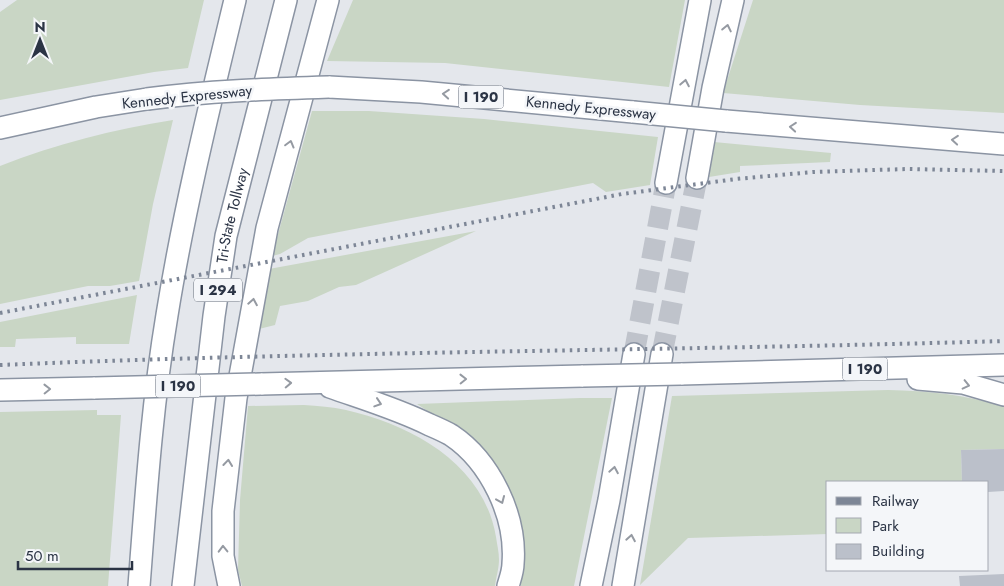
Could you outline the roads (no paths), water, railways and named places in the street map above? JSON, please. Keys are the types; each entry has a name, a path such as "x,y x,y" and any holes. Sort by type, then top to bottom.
{"highway":[{"name":"I 294","path":"139,586 151,438 167,315 193,175 235,0"},
{"name":"Tri-State Tollway","path":"184,586 214,316 226,236 286,0"},
{"path":"229,586 223,556 223,511 236,398 267,228 328,0"},
{"path":"314,54 343,0"},
{"path":"666,183 700,0"},
{"path":"697,178 714,88 734,0"},
{"name":"Kennedy Expressway","path":"0,128 96,107 147,99 244,90 329,87 421,92 726,121 1004,144"},
{"path":"0,144 32,130 96,107"},
{"path":"591,586 609,500 634,354"},
{"path":"623,586 662,354"},
{"name":"I 190","path":"0,390 1004,366"},
{"path":"726,373 783,382 916,379 963,383 1004,395"},
{"path":"315,382 393,408 421,420 451,435 470,452 487,472 508,516 513,541 514,564 508,586"}],"tunnel":[{"path":"662,354 697,178"},
{"path":"634,354 666,183"}],"railway":[{"path":"0,313 622,194 736,179 813,172 907,169 1004,171"},
{"path":"0,365 125,360 1004,341"}]}
